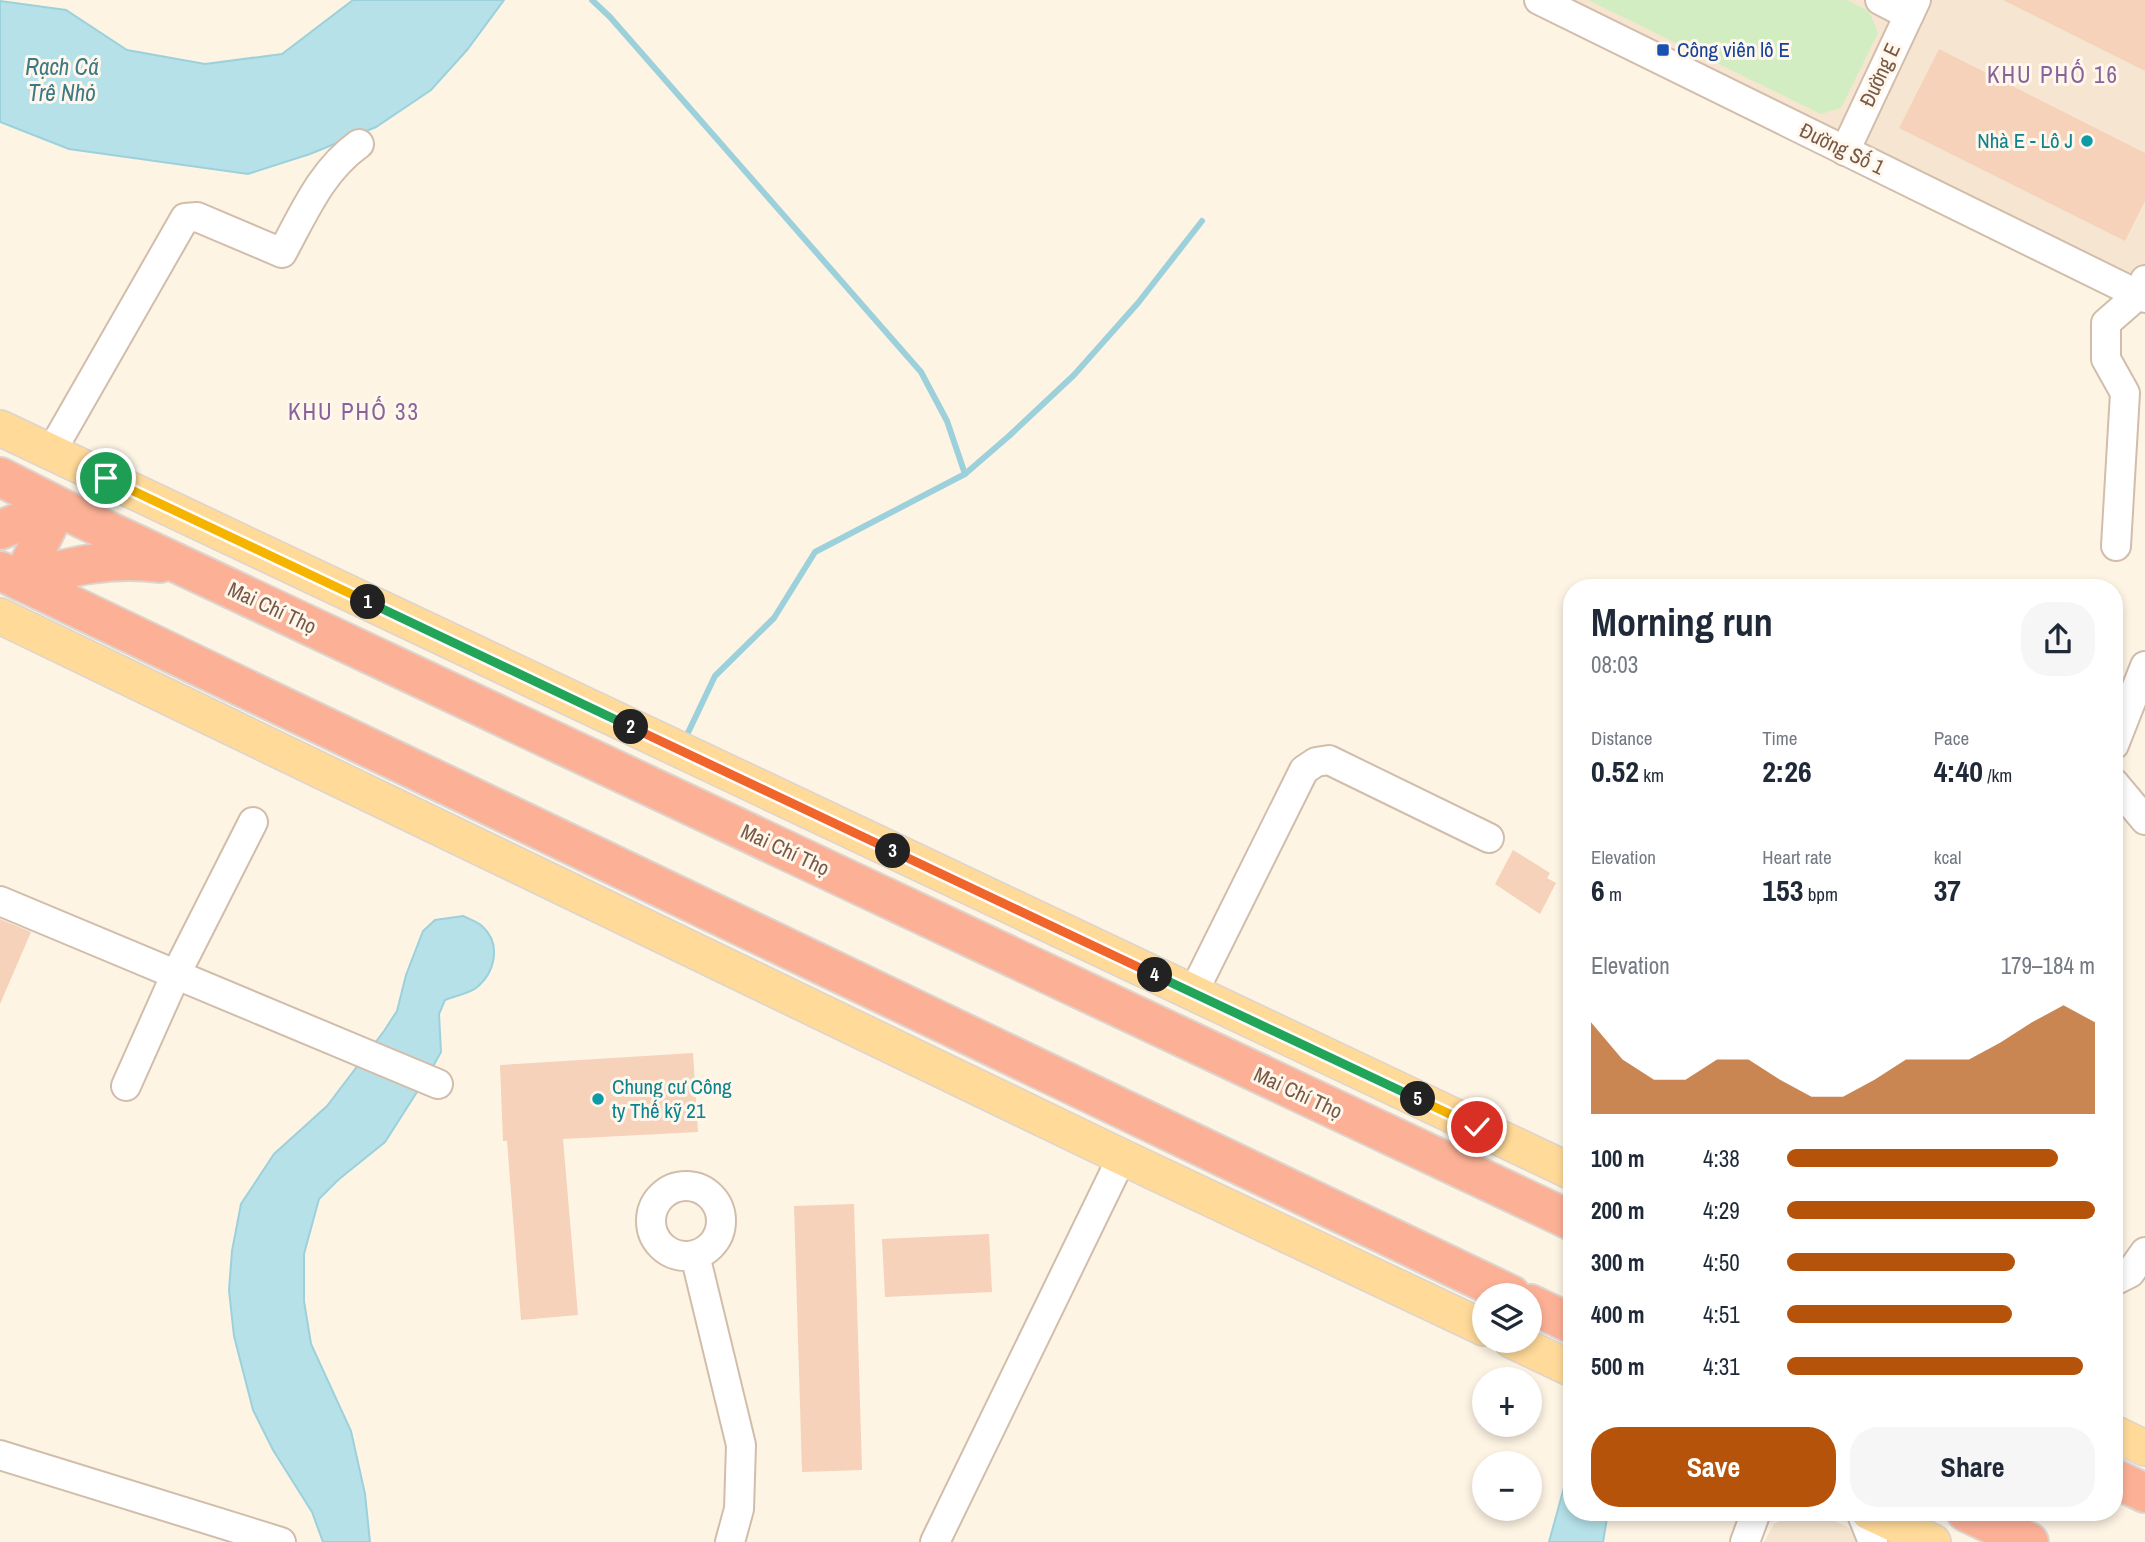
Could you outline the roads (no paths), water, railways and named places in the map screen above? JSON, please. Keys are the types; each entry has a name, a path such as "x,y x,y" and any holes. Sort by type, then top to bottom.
{"highway":[{"name":"Mai Chí Thọ","path":"0,477 1563,1217"},
{"path":"0,530 57,506"},
{"path":"11,576 57,506"},
{"path":"11,576 106,560 142,560 182,565"},
{"path":"11,576 1486,1283"},
{"path":"1542,1310 1563,1320"},
{"path":"2123,1482 2145,1493"},
{"path":"1985,1521 2029,1542"}],"main road":[{"path":"0,428 1563,1168"},
{"path":"57,506 64,458"},
{"path":"11,576 2,621 1472,1322"},
{"path":"1538,1353 1563,1365"},
{"path":"2123,1437 2145,1448"},
{"path":"1889,1521 1933,1542"}],"street":[{"path":"1880,0 1913,7"},
{"name":"Đường Số 1","path":"1547,2 1845,151 2143,291"},
{"name":"Đường E","path":"1845,151 1913,7"},
{"path":"64,458 185,218 197,217 282,253 323,179 343,155 359,144"},
{"path":"2116,546 2125,393 2106,359 2106,323 2143,291"},
{"path":"2123,717 2131,693 2145,666"},
{"path":"1193,993 1304,770 1310,765 1329,760 1489,838"},
{"path":"2123,794 2145,820"},
{"path":"126,1086 176,974 253,822"},
{"path":"0,901 438,1084"},
{"path":"935,1542 1122,1157"},
{"path":"2123,1276 2130,1273 2145,1252"},
{"path":"695,1255 741,1445 739,1509 730,1542"},
{"path":"0,1455 281,1542"},
{"path":"1745,1542 1753,1521"},
{"path":"1865,1521 1873,1542"}],"water":[{"name":"Rạch Cá Trê Nhỏ","path":"353,0 504,0 467,50 431,90 376,127 310,154 248,174 69,149 0,122 0,1 66,10 127,50 205,64 282,54"},
{"path":"463,916 480,925 488,933 494,950 492,967 476,988 445,1000 439,1014 441,1052 385,1142 319,1199 304,1254 304,1301 311,1344 351,1431 365,1494 370,1542 323,1542 312,1512 273,1450 253,1410 234,1336 229,1290 232,1251 241,1204 274,1154 327,1106 384,1031 397,1011 406,975 423,931 435,920"},
{"path":"1563,1491 1563,1521 1606,1521 1603,1542 1549,1542"}],"waterway":[{"path":"592,0 610,17 921,372 947,421 965,474"},
{"path":"685,739 715,676 774,618 815,552 965,474 1074,375 1138,303 1202,221"}],"place":[{"name":"Công viên lô E","path":"1663,50"},
{"name":"Nhà E - Lô J","path":"2087,141"},
{"name":"Chung cư Công ty Thế kỹ 21","path":"598,1099"}],"district":[{"name":"KHU PHỐ 16","path":"2053,75"},
{"name":"KHU PHỐ 33","path":"354,412"}]}
